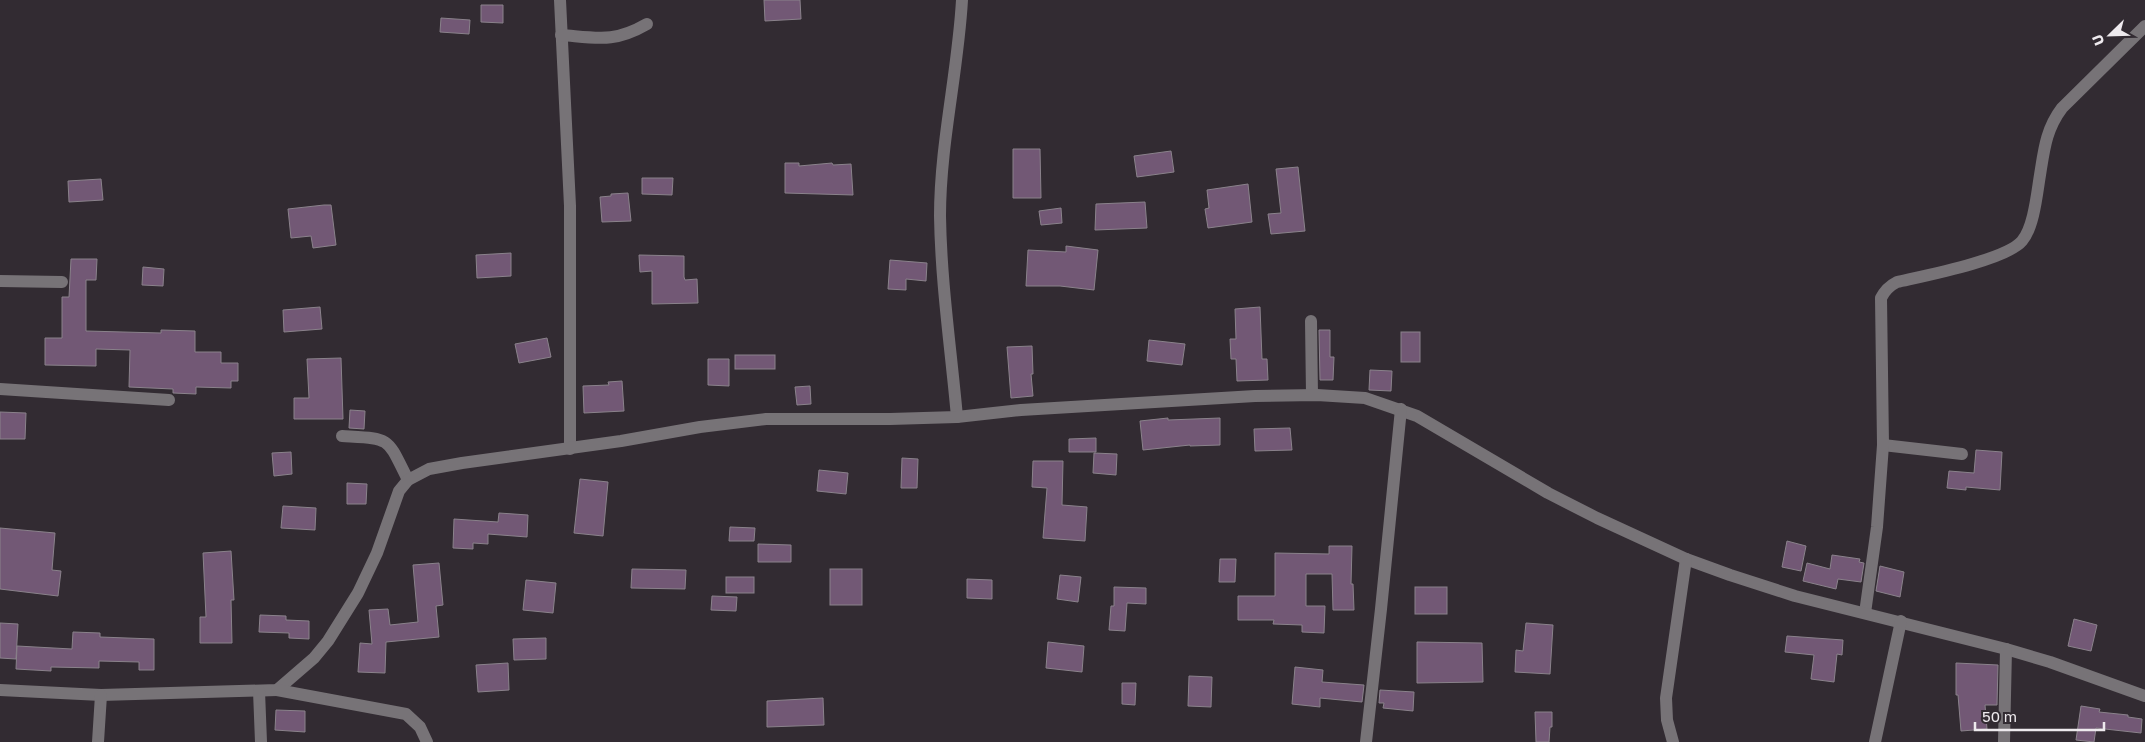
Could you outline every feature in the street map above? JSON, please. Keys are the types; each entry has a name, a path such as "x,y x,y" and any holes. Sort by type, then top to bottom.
{"street":[{"path":"560,0 570,206 570,449"},
{"path":"957,417 940,216 942,176 960,39 962,0"},
{"path":"561,34 616,38 630,34 647,24"},
{"path":"1865,613 1877,527 1883,445 1881,298 1884,292 1897,282 1996,256 2021,243 2028,232 2046,138 2055,118 2062,108 2145,26"},
{"path":"0,282 62,282"},
{"path":"1311,321 1312,395"},
{"path":"0,389 169,400"},
{"path":"277,690 314,658 342,618 358,593 377,553 395,498 408,480 429,469 570,449 700,426 766,420 957,417 1021,410 1255,396 1312,395 1365,398 1401,409 1445,432 1548,493 1686,559 1795,596 1901,621 2050,662 2145,696"},
{"path":"1374,742 1366,736 1382,609 1401,409"},
{"path":"342,436 380,438 388,442 408,480"},
{"path":"1883,445 1962,454"},
{"path":"1672,742 1666,715 1666,698 1686,559"},
{"path":"1875,742 1901,621"},
{"path":"2004,742 2006,649"},
{"path":"0,690 101,695 277,690 378,707 406,714 420,727 428,742"},
{"path":"259,692 261,742"},
{"path":"98,742 101,695"}],"building":[{"path":"764,0 800,0 801,19 765,21"},
{"path":"481,5 503,5 503,23 481,22"},
{"path":"441,18 470,20 469,34 440,32"},
{"path":"1013,149 1040,149 1041,198 1013,198"},
{"path":"1171,151 1174,172 1137,177 1134,156"},
{"path":"785,163 799,163 799,166 832,163 833,165 851,164 853,195 785,193"},
{"path":"1298,167 1305,231 1271,234 1268,214 1281,213 1276,169"},
{"path":"642,178 673,178 672,195 642,194"},
{"path":"101,179 103,200 69,202 68,181"},
{"path":"1248,184 1252,222 1208,228 1205,209 1209,208 1207,190"},
{"path":"628,193 631,221 602,222 600,197"},
{"path":"1145,202 1147,228 1095,230 1096,204"},
{"path":"331,205 336,245 313,248 311,236 291,238 288,209"},
{"path":"1061,208 1062,223 1041,225 1039,211"},
{"path":"1066,246 1098,250 1094,290 1060,286 1026,286 1028,250 1066,252"},
{"path":"511,253 511,276 477,278 476,255"},
{"path":"639,255 684,256 684,277 685,280 697,279 698,303 652,304 652,271 640,272"},
{"path":"71,259 97,259 96,280 86,280 86,331 161,333 161,330 195,331 195,352 221,352 221,363 238,363 238,381 231,381 231,388 196,387 196,394 173,393 173,389 129,387 130,350 96,349 96,366 45,365 45,338 62,338 62,297 69,297"},
{"path":"890,260 927,263 926,281 906,279 906,290 888,289"},
{"path":"143,267 164,269 163,286 142,285"},
{"path":"320,307 322,329 284,332 283,310"},
{"path":"1260,307 1262,359 1267,359 1268,380 1237,381 1236,359 1231,359 1230,339 1236,339 1235,309"},
{"path":"1319,330 1330,330 1330,357 1334,357 1333,380 1320,380"},
{"path":"1401,332 1420,332 1420,362 1401,362"},
{"path":"547,338 551,357 519,363 515,344"},
{"path":"1149,340 1185,344 1182,365 1147,361"},
{"path":"1032,346 1033,374 1031,374 1033,396 1011,398 1007,347"},
{"path":"735,355 775,355 775,369 735,369"},
{"path":"341,358 343,419 294,419 294,398 309,398 307,359"},
{"path":"708,359 729,359 729,386 708,385"},
{"path":"1370,370 1392,371 1391,391 1369,390"},
{"path":"622,381 624,411 584,413 583,386 609,385 608,382"},
{"path":"810,386 811,404 797,405 795,387"},
{"path":"350,410 365,411 364,429 349,428"},
{"path":"0,412 26,413 25,439 0,439"},
{"path":"1168,418 1168,420 1220,418 1220,445 1190,445 1143,450 1140,421"},
{"path":"1290,428 1292,450 1255,451 1254,429"},
{"path":"1096,438 1096,452 1069,452 1069,439"},
{"path":"1976,450 2002,452 2000,490 1966,487 1966,490 1947,488 1949,471 1974,473"},
{"path":"291,452 292,474 274,476 272,453"},
{"path":"1094,453 1117,454 1116,475 1093,473"},
{"path":"902,458 918,459 917,488 901,488"},
{"path":"1033,461 1063,461 1062,505 1087,507 1085,541 1043,538 1047,488 1032,487"},
{"path":"819,470 848,473 846,494 817,491"},
{"path":"580,479 608,482 603,536 574,533"},
{"path":"347,483 367,484 366,504 347,504"},
{"path":"283,506 316,508 315,530 281,528"},
{"path":"499,513 528,515 527,537 488,534 488,544 473,543 473,549 453,548 454,519 498,522"},
{"path":"730,527 755,528 754,541 729,541"},
{"path":"0,528 55,533 52,570 61,571 58,596 0,589"},
{"path":"1787,541 1806,546 1801,571 1782,567"},
{"path":"758,544 791,545 791,562 758,562"},
{"path":"1329,546 1352,546 1351,584 1353,584 1354,610 1333,610 1332,574 1306,574 1306,606 1325,606 1324,633 1302,632 1302,625 1273,624 1274,620 1238,620 1238,596 1275,596 1275,553 1329,554"},
{"path":"231,551 234,600 231,600 232,643 200,643 200,617 206,617 203,553"},
{"path":"1832,555 1860,559 1859,562 1864,563 1861,582 1838,579 1836,589 1803,581 1807,563 1830,569"},
{"path":"1220,559 1236,559 1235,582 1219,582"},
{"path":"439,563 443,605 436,606 439,637 386,642 385,673 358,672 360,643 372,644 369,610 388,609 390,625 418,622 413,565"},
{"path":"1880,566 1904,572 1900,597 1876,591"},
{"path":"632,569 686,570 685,589 631,588"},
{"path":"830,569 862,569 862,605 830,605"},
{"path":"1060,575 1081,577 1078,602 1057,599"},
{"path":"726,577 754,577 754,593 726,593"},
{"path":"967,579 992,580 992,599 967,598"},
{"path":"526,580 556,583 553,613 523,610"},
{"path":"1114,587 1146,588 1146,604 1127,603 1125,631 1109,630 1111,606 1114,606"},
{"path":"1415,587 1447,587 1447,614 1415,614"},
{"path":"712,596 737,597 736,611 711,610"},
{"path":"260,615 286,616 286,620 309,621 309,639 289,638 289,633 259,632"},
{"path":"2074,619 2097,625 2091,651 2068,646"},
{"path":"0,623 18,624 16,659 0,658"},
{"path":"1526,623 1553,625 1550,674 1515,672 1516,650 1523,651"},
{"path":"73,632 100,633 100,637 154,639 154,670 139,670 139,662 99,661 99,668 51,667 51,671 16,669 17,646 72,649"},
{"path":"1787,636 1843,640 1842,655 1837,654 1834,682 1811,679 1814,655 1785,652"},
{"path":"546,638 546,659 514,660 513,639"},
{"path":"1048,642 1084,646 1082,672 1046,668"},
{"path":"1417,642 1482,643 1483,682 1417,683"},
{"path":"508,663 509,690 478,692 476,665"},
{"path":"1956,663 1998,665 1997,705 1985,705 1987,729 1961,731 1958,695 1956,695"},
{"path":"1295,667 1323,670 1322,682 1364,685 1362,702 1320,698 1320,707 1292,704"},
{"path":"1189,676 1212,677 1211,707 1188,706"},
{"path":"1122,683 1136,683 1135,705 1122,704"},
{"path":"1380,690 1414,692 1413,711 1383,708 1384,703 1379,703"},
{"path":"823,698 824,725 767,727 767,701"},
{"path":"2081,706 2100,709 2099,712 2128,715 2128,717 2142,719 2141,733 2096,728 2094,742 2076,740"},
{"path":"276,710 305,711 305,732 275,730"},
{"path":"1535,712 1552,712 1549,742 1536,742"}]}
